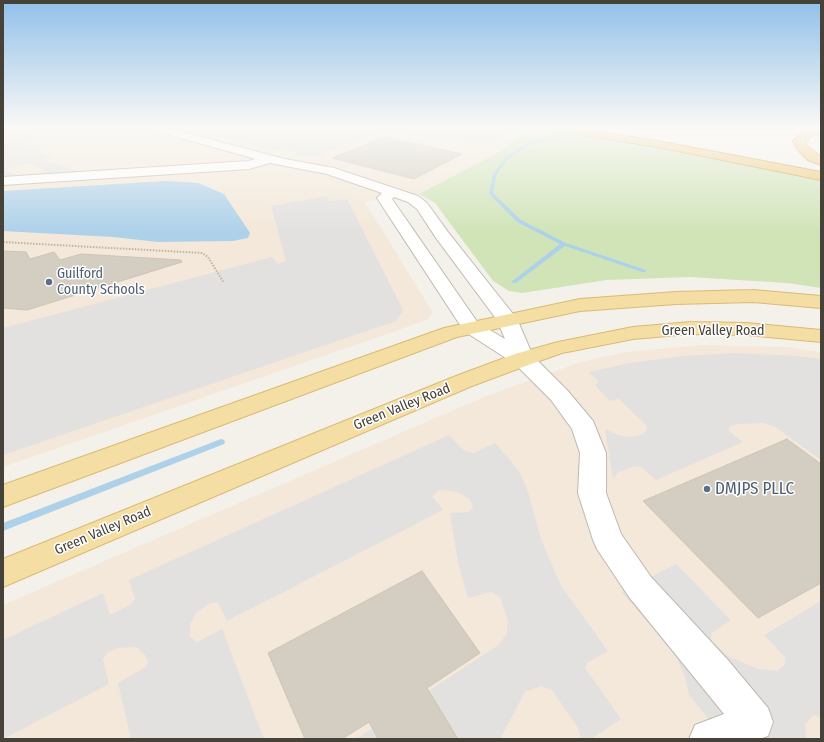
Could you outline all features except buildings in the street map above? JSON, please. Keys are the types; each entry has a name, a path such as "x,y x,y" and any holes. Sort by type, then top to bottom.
{"highway":[{"path":"753,163 821,176"}],"main road":[{"path":"3,496 451,332 471,327 580,305 676,298 753,296 821,302"},
{"name":"Green Valley Road","path":"3,573 303,447 523,359 558,348 633,333 684,329 747,329 821,336"}],"lane":[{"path":"3,181 249,165 257,163"},
{"path":"283,163 330,171 413,199 422,206 507,319 523,359"},
{"path":"392,192 384,198 471,327 523,359 559,395 584,427 593,453 592,493 608,540 640,587 714,672 754,722 709,739"}],"path":[{"path":"3,242 202,253 208,257 224,283"}],"shaded area":[{"path":"3,163 479,163 419,194 365,202 433,313 427,320 3,467"},
{"path":"3,163 53,163 85,173 35,175 42,173 45,170 27,163 3,170"},
{"path":"3,170 21,177 3,178"},
{"path":"327,196 330,201 347,199 403,310 396,321 3,455 3,328 272,257 278,264 286,261 271,206"},
{"path":"704,345 786,347 821,352 821,739 3,739 3,605 484,397 581,362 626,352"},
{"path":"735,353 796,356 821,359 821,460 775,427 763,423 738,424 729,427 729,431 743,442 656,480 641,467 635,466 617,473 613,479 605,429 618,435 629,437 642,435 647,430 646,425 619,399 610,401 595,385 599,382 589,372 630,363 683,356"},
{"path":"449,435 463,450 474,453 495,443 520,473 527,489 541,539 561,586 608,651 587,663 585,668 621,719 591,739 581,739 578,728 552,690 541,686 525,692 500,739 356,739 500,644 507,633 508,621 500,597 491,592 468,598 458,563 450,513 469,512 473,507 469,499 461,494 452,491 439,490 433,497 443,510 227,621 218,603 210,603 196,613 190,624 190,637 197,642 222,629 264,739 131,739 118,683 146,667 148,661 145,655 136,647 118,648 108,652 103,659 109,684 3,739 3,640 103,593 110,615 130,605 135,599 129,580"},
{"path":"676,564 731,620 711,634 712,642 729,657 759,669 777,671 785,665 785,657 764,635 821,601 821,718 814,715 805,724 806,739 725,739 689,695 685,677 675,654 622,592"}],"green space":[{"path":"479,163 739,163 821,179 821,288 787,283 690,277 607,280 522,293 509,291 493,281 435,203 419,194"}],"water":[{"path":"167,181 198,183 224,194 250,233 248,238 233,241 158,242 113,237 3,231 3,191"}],"waterway":[{"path":"503,163 495,174 491,193 519,221 564,244"},
{"path":"514,282 564,244"},
{"path":"564,244 644,271"},
{"path":"3,527 221,442"}],"place":[{"name":"Guilford County Schools","path":"49,282"},
{"name":"DMJPS PLLC","path":"707,489"}]}
